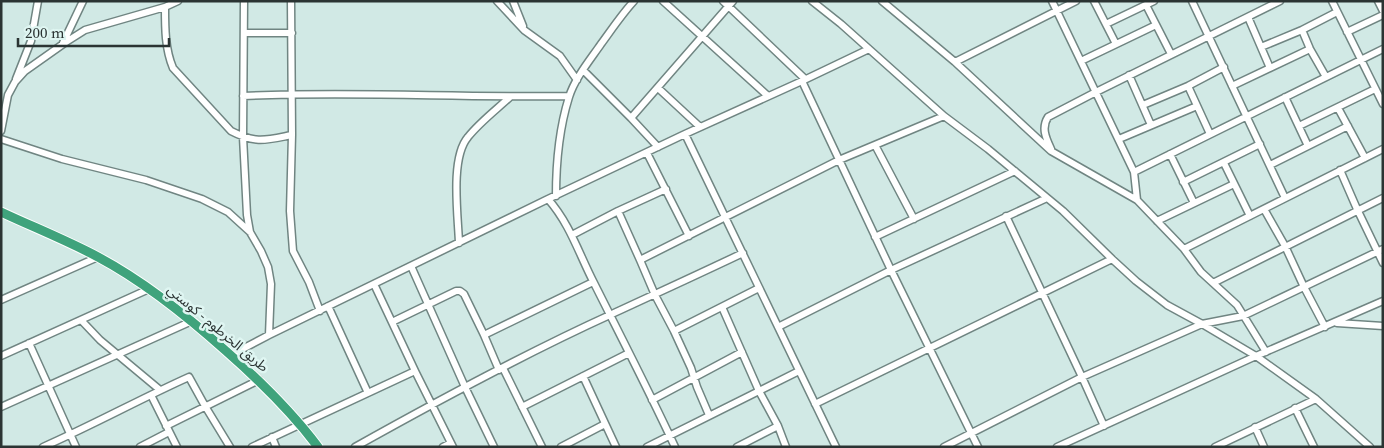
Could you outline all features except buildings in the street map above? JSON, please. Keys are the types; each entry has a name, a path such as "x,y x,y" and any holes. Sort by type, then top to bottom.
{"highway":[{"name":"طريق الخرطوم - كوستي","path":"1,212 98,257 149,288 192,320 259,380 301,425 318,447"}],"street":[{"path":"1,131 8,96 32,40 38,1"},
{"path":"62,44 82,1"},
{"path":"14,82 25,71 85,30 165,7 178,1"},
{"path":"244,1 243,137 247,215 250,232"},
{"path":"291,1 292,135 290,211 293,251 309,282 320,311"},
{"path":"497,1 524,30 560,56 577,80"},
{"path":"513,1 524,30"},
{"path":"556,196 556,170 560,136 569,96 583,70 634,1"},
{"path":"663,1 768,96"},
{"path":"812,1 841,24 944,116 988,149 1063,211 1136,281 1167,305 1256,356 1316,399 1370,447"},
{"path":"882,1 955,62 1052,151 1137,200 1184,250 1201,272 1237,305 1266,352"},
{"path":"1052,1 1134,172 1137,200"},
{"path":"955,62 1076,1"},
{"path":"1094,1 1116,44"},
{"path":"1106,24 1154,1"},
{"path":"1192,1 1285,198"},
{"path":"1052,151 1044,129 1044,123 1048,118 1129,75 1280,1"},
{"path":"1332,1 1383,104"},
{"path":"1378,1 1383,10"},
{"path":"631,118 728,3 804,80 838,160 978,447"},
{"path":"1146,5 1172,54"},
{"path":"165,7 165,35 170,60 174,68 231,131 254,140 292,135"},
{"path":"1261,47 1302,30 1337,12"},
{"path":"1347,32 1383,15"},
{"path":"1248,17 1270,68"},
{"path":"1081,61 1156,25"},
{"path":"1302,30 1310,49 1326,77"},
{"path":"244,33 292,33"},
{"path":"231,355 548,199 869,49"},
{"path":"1232,86 1310,49"},
{"path":"1134,172 1383,49"},
{"path":"1143,105 1188,86 1224,67"},
{"path":"583,70 658,148"},
{"path":"1129,75 1151,125"},
{"path":"1188,86 1210,134"},
{"path":"658,88 700,127"},
{"path":"1299,126 1375,89"},
{"path":"243,96 292,94 569,96"},
{"path":"459,243 456,174 459,155 467,138 510,97"},
{"path":"1285,97 1308,146"},
{"path":"1119,139 1197,106"},
{"path":"1338,108 1365,158"},
{"path":"640,260 838,160 944,116"},
{"path":"1270,165 1348,126"},
{"path":"685,134 836,447"},
{"path":"1,139 62,159 146,180 202,199 228,212 250,232 268,267 271,284 269,335"},
{"path":"1183,182 1260,144"},
{"path":"875,145 914,219"},
{"path":"1184,250 1383,149"},
{"path":"647,152 689,236"},
{"path":"1170,154 1194,203"},
{"path":"1224,163 1250,216"},
{"path":"1340,170 1357,210 1380,251 1383,263"},
{"path":"875,237 1015,171"},
{"path":"1157,221 1234,184"},
{"path":"572,235 618,211 666,190"},
{"path":"778,327 891,270 1047,198"},
{"path":"1213,283 1383,198"},
{"path":"548,199 572,235 593,282 675,447"},
{"path":"1264,209 1285,246 1324,327"},
{"path":"618,211 655,295 692,368 709,415"},
{"path":"1006,216 1104,426"},
{"path":"944,447 1082,378 1202,324 1243,316 1380,251"},
{"path":"355,447 432,404 501,369 611,315 743,254"},
{"path":"1,300 98,257"},
{"path":"815,404 1112,259"},
{"path":"410,266 494,447"},
{"path":"484,335 593,282"},
{"path":"374,284 452,445 443,447"},
{"path":"1,356 149,288"},
{"path":"674,331 759,288"},
{"path":"392,322 456,291 464,294 542,447"},
{"path":"1057,447 1256,356 1383,301"},
{"path":"328,306 368,393"},
{"path":"722,307 786,447"},
{"path":"81,320 100,340 160,390"},
{"path":"1,407 192,320"},
{"path":"1336,322 1383,326"},
{"path":"30,343 76,447"},
{"path":"652,400 742,352"},
{"path":"522,407 629,353"},
{"path":"252,447 415,371"},
{"path":"647,447 799,371"},
{"path":"584,376 616,447"},
{"path":"43,447 189,377 230,447"},
{"path":"140,447 205,406 259,380"},
{"path":"151,395 177,447"},
{"path":"1214,447 1316,399"},
{"path":"1295,408 1314,447"},
{"path":"560,447 605,424"},
{"path":"737,447 778,426"},
{"path":"1255,427 1264,447"},
{"path":"272,437 276,447"}]}
